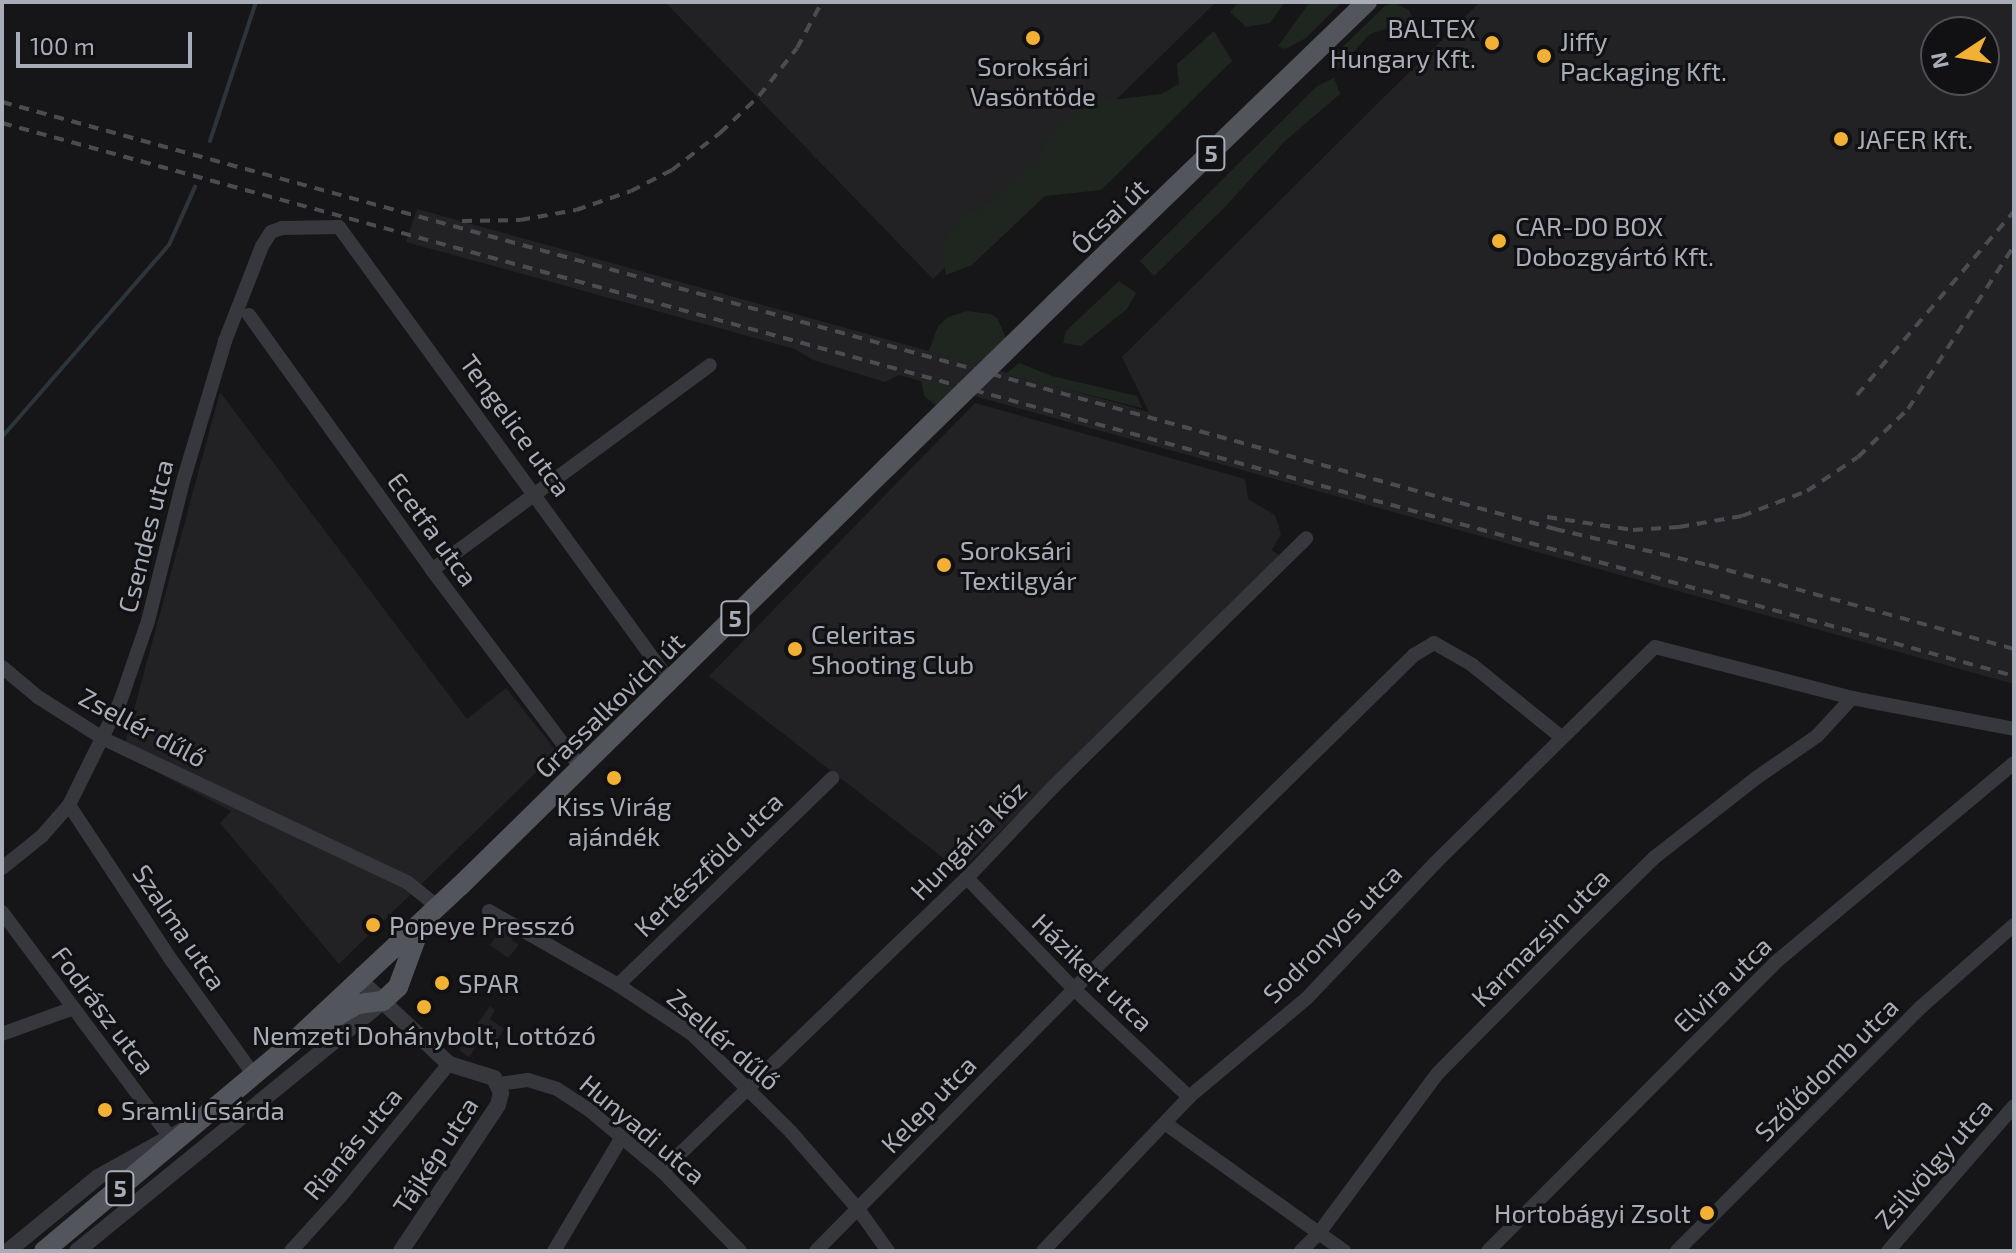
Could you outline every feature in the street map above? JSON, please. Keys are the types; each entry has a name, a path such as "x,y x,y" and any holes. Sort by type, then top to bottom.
{"main road":[{"name":"Ócsai út","path":"887,467 1367,2"},
{"name":"Grassalkovich út","path":"44,1251 292,1043 582,769 887,467"},
{"path":"292,1043 357,1004 383,1001 398,987 422,922"}],"street":[{"name":"Tengelice utca","path":"318,228 339,227 536,493 662,671"},
{"name":"Csendes utca","path":"2,868 42,836 69,805 104,739 136,661 206,400 256,260 271,232 282,228 318,228"},
{"name":"Ecetfa utca","path":"249,315 432,570 582,769"},
{"path":"432,570 710,365"},
{"name":"Hungária köz","path":"662,1171 967,878 1053,787 1306,538"},
{"name":"Kelep utca","path":"816,1251 1074,989 1414,655 1434,643 1471,664 1561,737"},
{"name":"Sodronyos utca","path":"1043,1251 1189,1097 1307,998 1561,737 1655,647 1852,698"},
{"name":"Zsellér dűlő","path":"2,667 38,697 104,739 407,882 438,907"},
{"path":"1852,698 2014,729"},
{"name":"Karmazsin utca","path":"1301,1251 1319,1233 1438,1073 1575,935 1655,857 1756,778 1817,736 1852,698"},
{"name":"Elvira utca","path":"1488,1251 1776,962 1905,857 2009,766"},
{"name":"Kertészföld utca","path":"618,985 832,778"},
{"name":"Szalma utca","path":"69,805 172,961 254,1075"},
{"name":"Házikert utca","path":"967,878 1074,989 1189,1097"},
{"name":"Zsellér dűlő","path":"489,911 618,985 692,1034 749,1090 858,1209 888,1251"},
{"name":"Fodrász utca","path":"2,912 71,1009 168,1135"},
{"name":"Szőlődomb utca","path":"1677,1251 1921,1007 2014,925"},
{"path":"77,1251 383,1001 363,983 361,975"},
{"name":"Hunyadi utca","path":"383,1001 449,1064 494,1078 499,1084 528,1080 557,1089 662,1171 740,1251"},
{"path":"2,1034 71,1009"},
{"name":"Rianás utca","path":"291,1251 340,1197 449,1064"},
{"name":"Tájkép utca","path":"401,1251 498,1105 499,1084"},
{"name":"Zsilvölgy utca","path":"1888,1251 2014,1106"},
{"path":"1166,1124 1344,1251"},
{"name":"Grassalkovich út","path":"8,1251 98,1177 168,1135 196,1125"},
{"path":"554,1251 622,1137"}],"shaded area":[{"path":"665,2 1216,2 933,279"},
{"path":"1239,2 1285,2 1270,23 1246,27 1230,12"},
{"path":"1310,2 1342,2 1306,38 1285,49 1278,46"},
{"path":"1480,2 2014,2 2014,684 899,375 885,382 813,360 795,349 406,242 417,209 1149,412 1122,357"},
{"path":"1394,3 1409,10 1413,19 1410,33 1403,35 1391,27 1370,34 1337,70 1329,60 1385,6"},
{"path":"1214,31 1232,61 1101,190 1045,196 972,265 946,275 941,246 962,213 975,214 1037,160 1050,137 1086,103 1161,94 1179,84 1177,64"},
{"path":"1334,78 1340,94 1285,141 1225,207 1154,276 1140,261 1316,87"},
{"path":"1119,281 1136,293 1127,309 1081,346 1063,343 1066,331"},
{"path":"967,311 991,314 998,319 1006,339 978,366 929,351 938,326 948,317"},
{"path":"1019,363 1052,376 1137,396 1142,408 1006,374"},
{"path":"921,380 959,388 938,407 924,396"},
{"path":"220,392 467,719 506,688 557,752 339,964 220,823 231,811 122,754"},
{"path":"975,403 1245,479 1248,499 1275,515 1281,534 1272,550 1280,556 1264,574 960,871 709,676"},
{"path":"503,926 514,934 512,940 519,945 508,958 490,945"},
{"path":"490,1006 495,1010 490,1019 504,1029 497,1040 486,1032 469,1057 459,1050"}],"waterway":[{"path":"210,141 256,2"},
{"path":"2,437 169,245 195,187"}],"railway":[{"path":"462,221 520,220 576,210 631,191 672,170 720,133 759,96 797,48 822,2"},
{"path":"2,102 1555,529 1709,565 2014,649"},
{"path":"2,123 2014,676"},
{"path":"1857,395 2014,211"},
{"path":"1547,517 1633,530 1679,527 1742,516 1807,491 1858,457 1908,409 2014,246"}],"place":[{"name":"Soroksári Vasöntöde","path":"1033,38"},
{"name":"BALTEX Hungary Kft.","path":"1492,43"},
{"name":"Jiffy Packaging Kft.","path":"1544,56"},
{"name":"JAFER Kft.","path":"1841,139"},
{"name":"CAR-DO BOX Dobozgyártó Kft.","path":"1499,241"},
{"name":"Soroksári Textilgyár","path":"944,565"},
{"name":"Celeritas Shooting Club","path":"795,649"},
{"name":"Kiss Virág ajándék","path":"614,778"},
{"name":"Popeye Presszó","path":"373,925"},
{"name":"SPAR","path":"442,983"},
{"name":"Nemzeti Dohánybolt, Lottózó","path":"424,1007"},
{"name":"Sramli Csárda","path":"105,1110"},
{"name":"Hortobágyi Zsolt","path":"1707,1213"}]}
